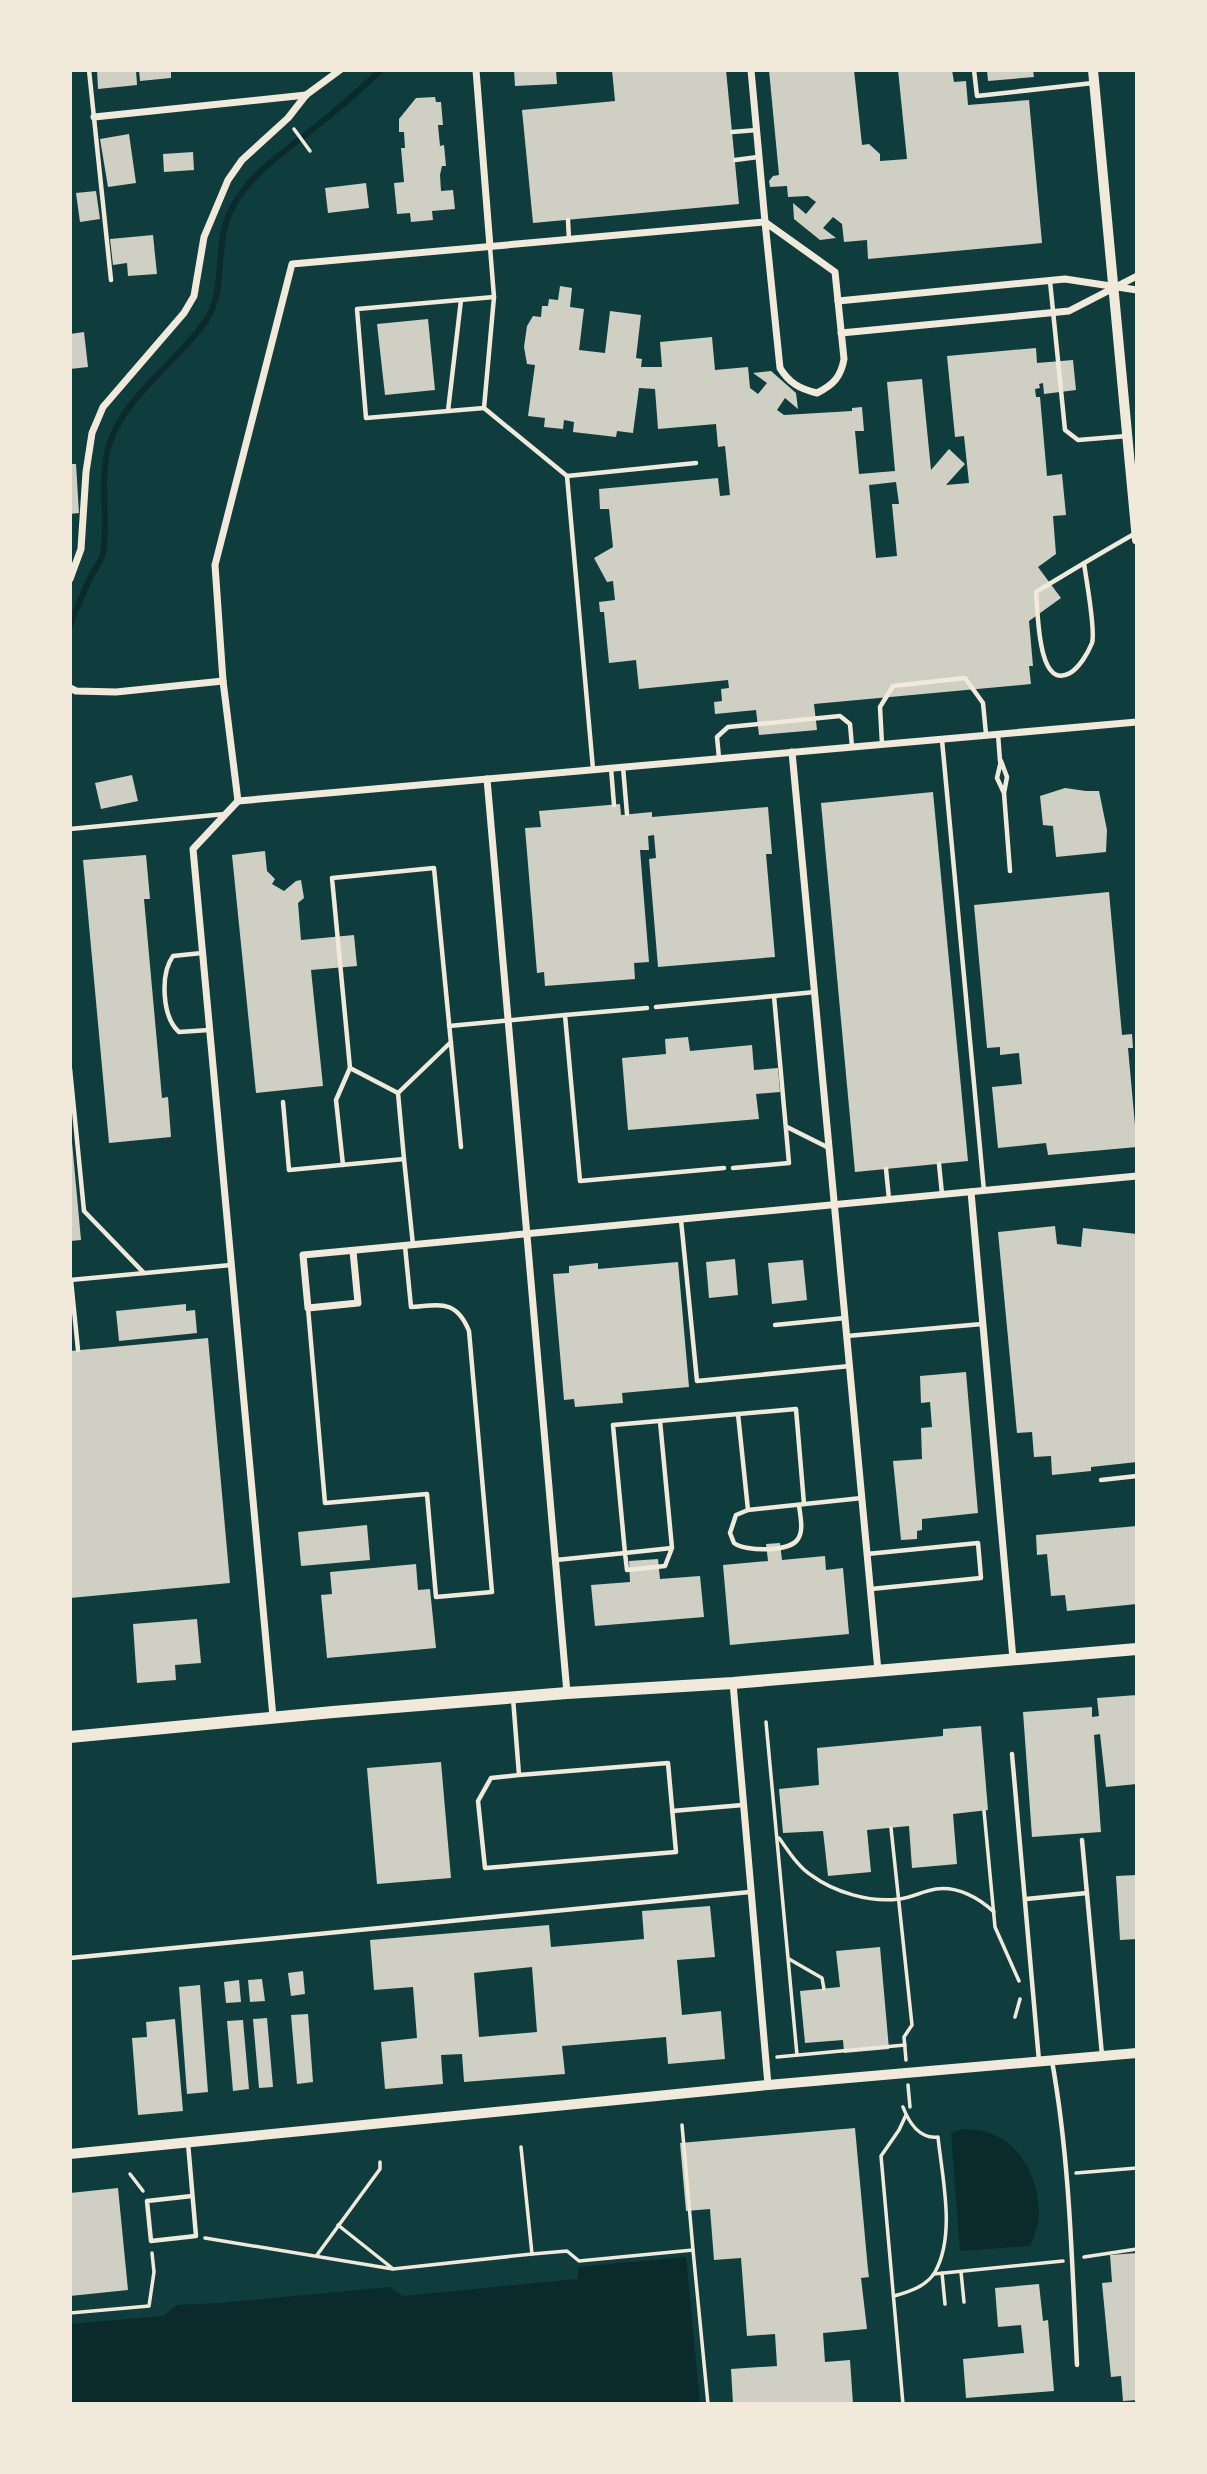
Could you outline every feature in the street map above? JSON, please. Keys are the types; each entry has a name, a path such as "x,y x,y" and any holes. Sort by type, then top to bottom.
{"main road":[{"path":"70,1737 513,1697 733,1683 1137,1649"}],"street":[{"path":"70,579 81,549 86,472 92,433 103,407 184,313 194,296 204,237 228,180 242,160 288,118 306,95 340,70"},
{"path":"476,70 490,247"},
{"path":"238,801 222,681 215,565 292,264 765,222 835,272 844,359 842,371 836,381 817,393 794,385 780,368 765,222 751,70"},
{"path":"1093,70 1137,540"},
{"path":"94,117 306,95"},
{"path":"841,333 1069,311 1137,276"},
{"path":"838,301 1065,279 1137,290"},
{"path":"70,688 76,691 116,692 222,681"},
{"path":"273,1717 193,849 238,801 1137,722"},
{"path":"792,752 878,1671"},
{"path":"487,779 567,1693"},
{"path":"353,1251 358,1303 308,1308 303,1255 1137,1176"},
{"path":"971,1192 1013,1659"},
{"path":"733,1683 768,2085"},
{"path":"70,2154 768,2085 1137,2053"}],"lane":[{"path":"89,70 111,280"},
{"path":"974,70 977,96 1094,83"},
{"path":"732,132 757,130"},
{"path":"735,160 759,157"},
{"path":"568,220 569,240"},
{"path":"484,408 494,297 490,247"},
{"path":"1050,281 1065,430 1078,440 1127,438 1137,447"},
{"path":"494,297 357,309 366,418 484,408 567,476 696,463"},
{"path":"448,411 461,300"},
{"path":"567,476 593,770"},
{"path":"1084,563 1093,641 1074,671 1067,676 1059,675 1052,673 1043,657 1036,592 1084,563 1136,533"},
{"path":"882,744 880,707 893,686 965,678 983,703 986,735"},
{"path":"719,759 717,737 729,727 840,716 850,724 852,747"},
{"path":"998,734 1000,761 996,778 1004,793"},
{"path":"942,739 984,1191"},
{"path":"1000,761 1007,777 1004,793 1010,871"},
{"path":"623,767 627,814"},
{"path":"611,768 614,805"},
{"path":"70,829 226,814"},
{"path":"343,1165 336,1100 350,1068 332,878 434,868 461,1147"},
{"path":"202,953 173,956 164,973 167,1006 172,1026 179,1032 210,1030"},
{"path":"656,1007 815,992"},
{"path":"733,1168 789,1163 774,996"},
{"path":"449,1026 648,1008"},
{"path":"565,1015 580,1181 724,1168"},
{"path":"398,1093 450,1042"},
{"path":"350,1068 398,1093"},
{"path":"70,1069 84,1211 144,1273"},
{"path":"308,1308 326,1503 427,1494 436,1597 492,1592 469,1331 460,1314 444,1304 411,1307 398,1093"},
{"path":"283,1102 289,1170 404,1159"},
{"path":"786,1127 830,1148"},
{"path":"939,1164 942,1195"},
{"path":"886,1169 889,1200"},
{"path":"681,1220 697,1381 850,1366"},
{"path":"78,1350 70,1280 231,1265"},
{"path":"775,1325 845,1318"},
{"path":"847,1336 983,1324"},
{"path":"660,1421 672,1548 665,1566 626,1570 613,1425 796,1409 802,1504 802,1532 797,1542 790,1546 749,1550 734,1543 730,1533 736,1515 748,1510 802,1504 862,1498"},
{"path":"738,1414 748,1510"},
{"path":"1101,1480 1137,1476"},
{"path":"867,1554 978,1543 981,1578 870,1589"},
{"path":"556,1559 672,1548"},
{"path":"513,1697 519,1775"},
{"path":"1012,1754 1039,2062"},
{"path":"668,1763 676,1852 485,1868 478,1801 491,1778 519,1775 668,1763"},
{"path":"672,1811 744,1805"},
{"path":"1082,1840 1102,2056"},
{"path":"70,1958 751,1892"},
{"path":"1026,1899 1087,1893"},
{"path":"1051,2060 1058,2095 1065,2174 1077,2365"},
{"path":"188,2142 196,2236 151,2241 147,2201 192,2196"}],"path":[{"path":"293,129 309,150"},
{"path":"766,1722 797,2055"},
{"path":"984,1811 995,1927 1020,1984"},
{"path":"891,1828 912,2025 904,2037 910,2107"},
{"path":"778,1837 809,1875 862,1897 900,1899 935,1889 947,1889 964,1892 994,1912"},
{"path":"789,1959 822,1978 824,1989"},
{"path":"1015,2017 1021,1997"},
{"path":"765,2058 905,2045"},
{"path":"894,2296 913,2291 934,2274 945,2248 946,2224 938,2137 929,2138 920,2133 903,2107"},
{"path":"903,2404 881,2156 906,2115"},
{"path":"682,2125 708,2404"},
{"path":"521,2147 531,2254"},
{"path":"317,2256 380,2169 380,2162"},
{"path":"1065,2174 1137,2168"},
{"path":"130,2174 131,2178 140,2184 147,2201"},
{"path":"338,2225 393,2269"},
{"path":"196,2236 393,2269 567,2251 579,2261 693,2249"},
{"path":"70,2313 149,2306 154,2272 151,2241"},
{"path":"934,2274 1072,2260 1137,2249"},
{"path":"961,2272 964,2302"},
{"path":"942,2273 946,2304"}],"water":[{"path":"963,2129 980,2130 995,2135 1008,2143 1027,2166 1037,2197 1039,2214 1030,2246 960,2251 951,2133"},
{"path":"686,2257 700,2404 70,2404 70,2324 163,2316 177,2305 390,2287 403,2296 578,2279 578,2267"}],"building":[{"path":"97,70 136,70 137,85 98,89"},
{"path":"139,70 171,70 171,78 140,81"},
{"path":"514,70 556,70 557,84 515,86"},
{"path":"612,70 726,70 739,204 533,223 522,110 615,101"},
{"path":"769,70 854,70 862,145 869,144 880,154 880,161 907,159 898,70 952,70 954,82 966,81 968,105 1029,100 1042,243 868,259 867,240 844,242 842,224 833,217 823,228 836,238 820,240 794,219 793,203 806,214 816,202 808,196 788,197 787,186 770,187 769,181 773,176 779,175"},
{"path":"987,70 1033,70 1034,77 988,81"},
{"path":"435,97 436,102 441,102 443,125 438,125 446,166 442,166 440,175 441,191 453,190 455,209 432,211 433,220 411,222 410,213 397,214 394,183 404,182 401,148 405,148 404,132 399,132 399,119 416,98"},
{"path":"129,134 136,183 108,187 100,139"},
{"path":"193,152 194,170 164,172 163,154"},
{"path":"366,183 369,208 328,213 325,188"},
{"path":"96,191 100,219 80,222 76,193"},
{"path":"153,235 157,274 128,276 127,263 113,265 110,239"},
{"path":"560,286 572,288 570,307 584,309 579,350 605,353 610,311 641,315 636,358 642,359 641,367 662,367 660,342 712,337 715,370 748,367 750,388 758,394 767,383 753,373 771,371 796,393 798,409 785,398 777,410 784,415 852,411 852,408 862,407 864,431 855,431 859,474 895,471 887,382 922,379 931,470 949,449 965,464 946,485 969,483 964,436 955,437 947,356 1036,348 1037,363 1073,360 1076,390 1044,394 1043,383 1039,384 1040,388 1035,389 1036,397 1040,397 1047,476 1062,474 1066,515 1053,516 1056,554 1038,567 1061,598 1029,621 1033,666 1029,666 1031,684 814,704 817,730 759,735 756,710 715,714 714,702 722,701 721,689 729,688 728,680 639,689 636,660 609,663 604,612 600,612 599,602 615,600 613,581 607,582 594,558 613,547 609,509 600,509 599,489 718,478 720,496 730,495 725,446 718,447 716,424 658,429 655,389 639,388 633,433 617,431 616,437 573,432 574,422 564,420 563,429 544,427 545,418 528,416 535,365 527,364 524,347 527,326 533,316 541,317 542,306 548,306 549,299 558,300","holes":["896,482 899,504 892,504 897,556 876,558 869,485"]},
{"path":"428,319 435,390 385,395 377,324"},
{"path":"84,332 88,367 70,369 70,334"},
{"path":"70,464 76,464 79,513 70,514"},
{"path":"132,775 138,801 101,809 95,783"},
{"path":"1065,788 1099,791 1107,830 1106,852 1056,857 1053,826 1043,825 1040,796"},
{"path":"933,792 968,1161 855,1172 821,803"},
{"path":"620,804 621,815 652,812 652,817 768,807 772,854 766,854 775,957 658,967 649,859 656,858 654,835 648,836 649,850 640,850 649,962 634,963 635,979 545,986 544,972 537,973 525,828 541,827 539,811"},
{"path":"265,851 267,871 275,879 272,884 284,891 301,880 304,898 298,903 301,940 354,935 357,966 311,970 323,1086 256,1093 232,855"},
{"path":"146,855 150,899 144,899 162,1098 168,1097 171,1137 109,1143 83,860"},
{"path":"1109,892 1122,1035 1132,1034 1133,1048 1128,1048 1137,1147 1048,1155 1046,1143 998,1148 992,1087 1022,1084 1019,1053 1000,1055 1000,1047 987,1048 974,905"},
{"path":"688,1037 690,1051 752,1045 754,1070 778,1068 780,1092 756,1094 759,1119 628,1130 622,1058 666,1054 665,1039"},
{"path":"70,1142 81,1240 70,1241"},
{"path":"1055,1226 1057,1244 1081,1247 1083,1228 1137,1234 1137,1462 1052,1475 1051,1456 1034,1457 1032,1432 1017,1433 998,1232"},
{"path":"735,1259 738,1295 709,1298 706,1262"},
{"path":"803,1260 807,1300 772,1304 768,1263"},
{"path":"678,1262 689,1387 622,1393 623,1403 575,1407 574,1399 564,1400 553,1274 569,1273 569,1266 598,1263 598,1269"},
{"path":"186,1304 186,1311 195,1310 197,1333 119,1341 116,1311"},
{"path":"208,1338 230,1583 70,1598 70,1351"},
{"path":"966,1372 978,1513 922,1519 922,1530 917,1531 917,1539 901,1540 893,1461 922,1459 921,1428 932,1427 930,1402 921,1403 920,1376"},
{"path":"367,1525 370,1560 301,1566 298,1532"},
{"path":"1137,1526 1137,1604 1067,1611 1065,1595 1051,1596 1047,1554 1037,1555 1036,1535"},
{"path":"780,1543 782,1560 825,1556 826,1570 843,1568 849,1634 730,1645 723,1565 768,1561 766,1544"},
{"path":"658,1559 660,1579 700,1576 704,1617 595,1626 591,1585 630,1582 629,1561"},
{"path":"416,1564 418,1590 430,1589 436,1648 327,1658 321,1595 332,1594 330,1572"},
{"path":"197,1619 201,1663 175,1665 176,1680 137,1683 133,1624"},
{"path":"1137,1695 1137,1784 1106,1787 1100,1734 1094,1735 1101,1832 1032,1837 1023,1712 1092,1707 1092,1717 1099,1716 1097,1698"},
{"path":"981,1726 988,1810 953,1814 957,1864 912,1868 909,1826 867,1830 871,1872 828,1876 823,1831 783,1833 779,1789 819,1785 817,1748 943,1736 943,1729"},
{"path":"441,1762 451,1878 377,1884 367,1768"},
{"path":"1137,1875 1137,1939 1120,1940 1116,1876"},
{"path":"710,1906 715,1957 677,1960 682,2015 721,2011 725,2059 668,2064 666,2037 562,2046 565,2074 464,2082 462,2054 441,2055 443,2084 385,2089 381,2042 417,2038 413,1987 374,1990 370,1940 549,1925 551,1947 644,1939 642,1911","holes":["532,1967 537,2032 479,2037 474,1973"]},
{"path":"880,1947 889,2049 844,2053 843,2040 805,2043 800,1991 840,1987 836,1951"},
{"path":"303,1971 305,1994 291,1996 288,1973"},
{"path":"262,1979 265,2001 250,2002 248,1980"},
{"path":"239,1980 241,2002 226,2003 224,1982"},
{"path":"200,1985 208,2092 187,2094 179,1987"},
{"path":"308,2014 313,2082 297,2084 291,2015"},
{"path":"267,2018 273,2087 259,2088 253,2019"},
{"path":"175,2019 183,2111 138,2115 132,2038 147,2037 146,2022"},
{"path":"243,2020 249,2089 233,2091 227,2021"},
{"path":"855,2128 869,2277 861,2278 867,2329 823,2333 825,2362 850,2360 853,2404 733,2404 731,2369 777,2366 775,2334 747,2336 741,2258 714,2260 710,2209 686,2211 680,2143"},
{"path":"118,2188 128,2290 70,2296 70,2193"},
{"path":"1137,2253 1137,2400 1123,2401 1121,2376 1111,2377 1102,2283 1112,2282 1110,2255"},
{"path":"1039,2284 1043,2321 1048,2320 1054,2391 966,2398 963,2359 1024,2353 1021,2325 998,2327 995,2288"}],"waterway":[{"path":"70,625 102,556 105,539 104,483 110,442 128,409 193,337 212,309 219,282 226,224 238,197 268,165 381,70"}]}
